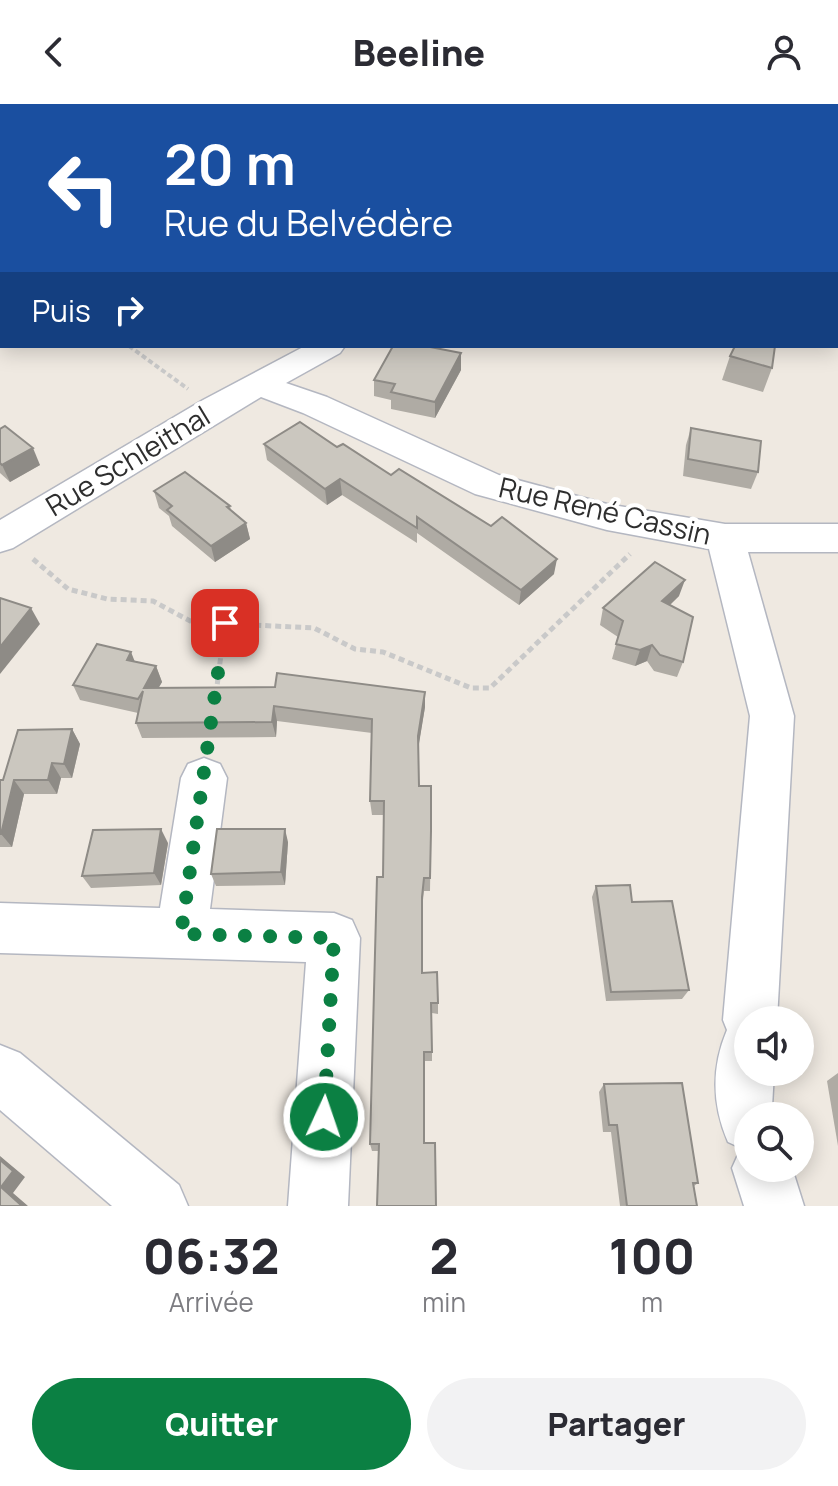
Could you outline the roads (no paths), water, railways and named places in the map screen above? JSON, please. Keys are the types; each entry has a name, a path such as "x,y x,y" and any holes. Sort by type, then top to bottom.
{"street":[{"name":"Rue Schleithal","path":"2,537 215,408 325,348"},
{"name":"Rue René Cassin","path":"257,384 315,405 488,485 657,528 725,538 772,716 751,1006"},
{"path":"725,538 838,538"},
{"path":"181,934 204,778"},
{"path":"0,928 334,938 318,1206"},
{"path":"0,1073 158,1206"},
{"path":"766,1182 774,1206"}]}
